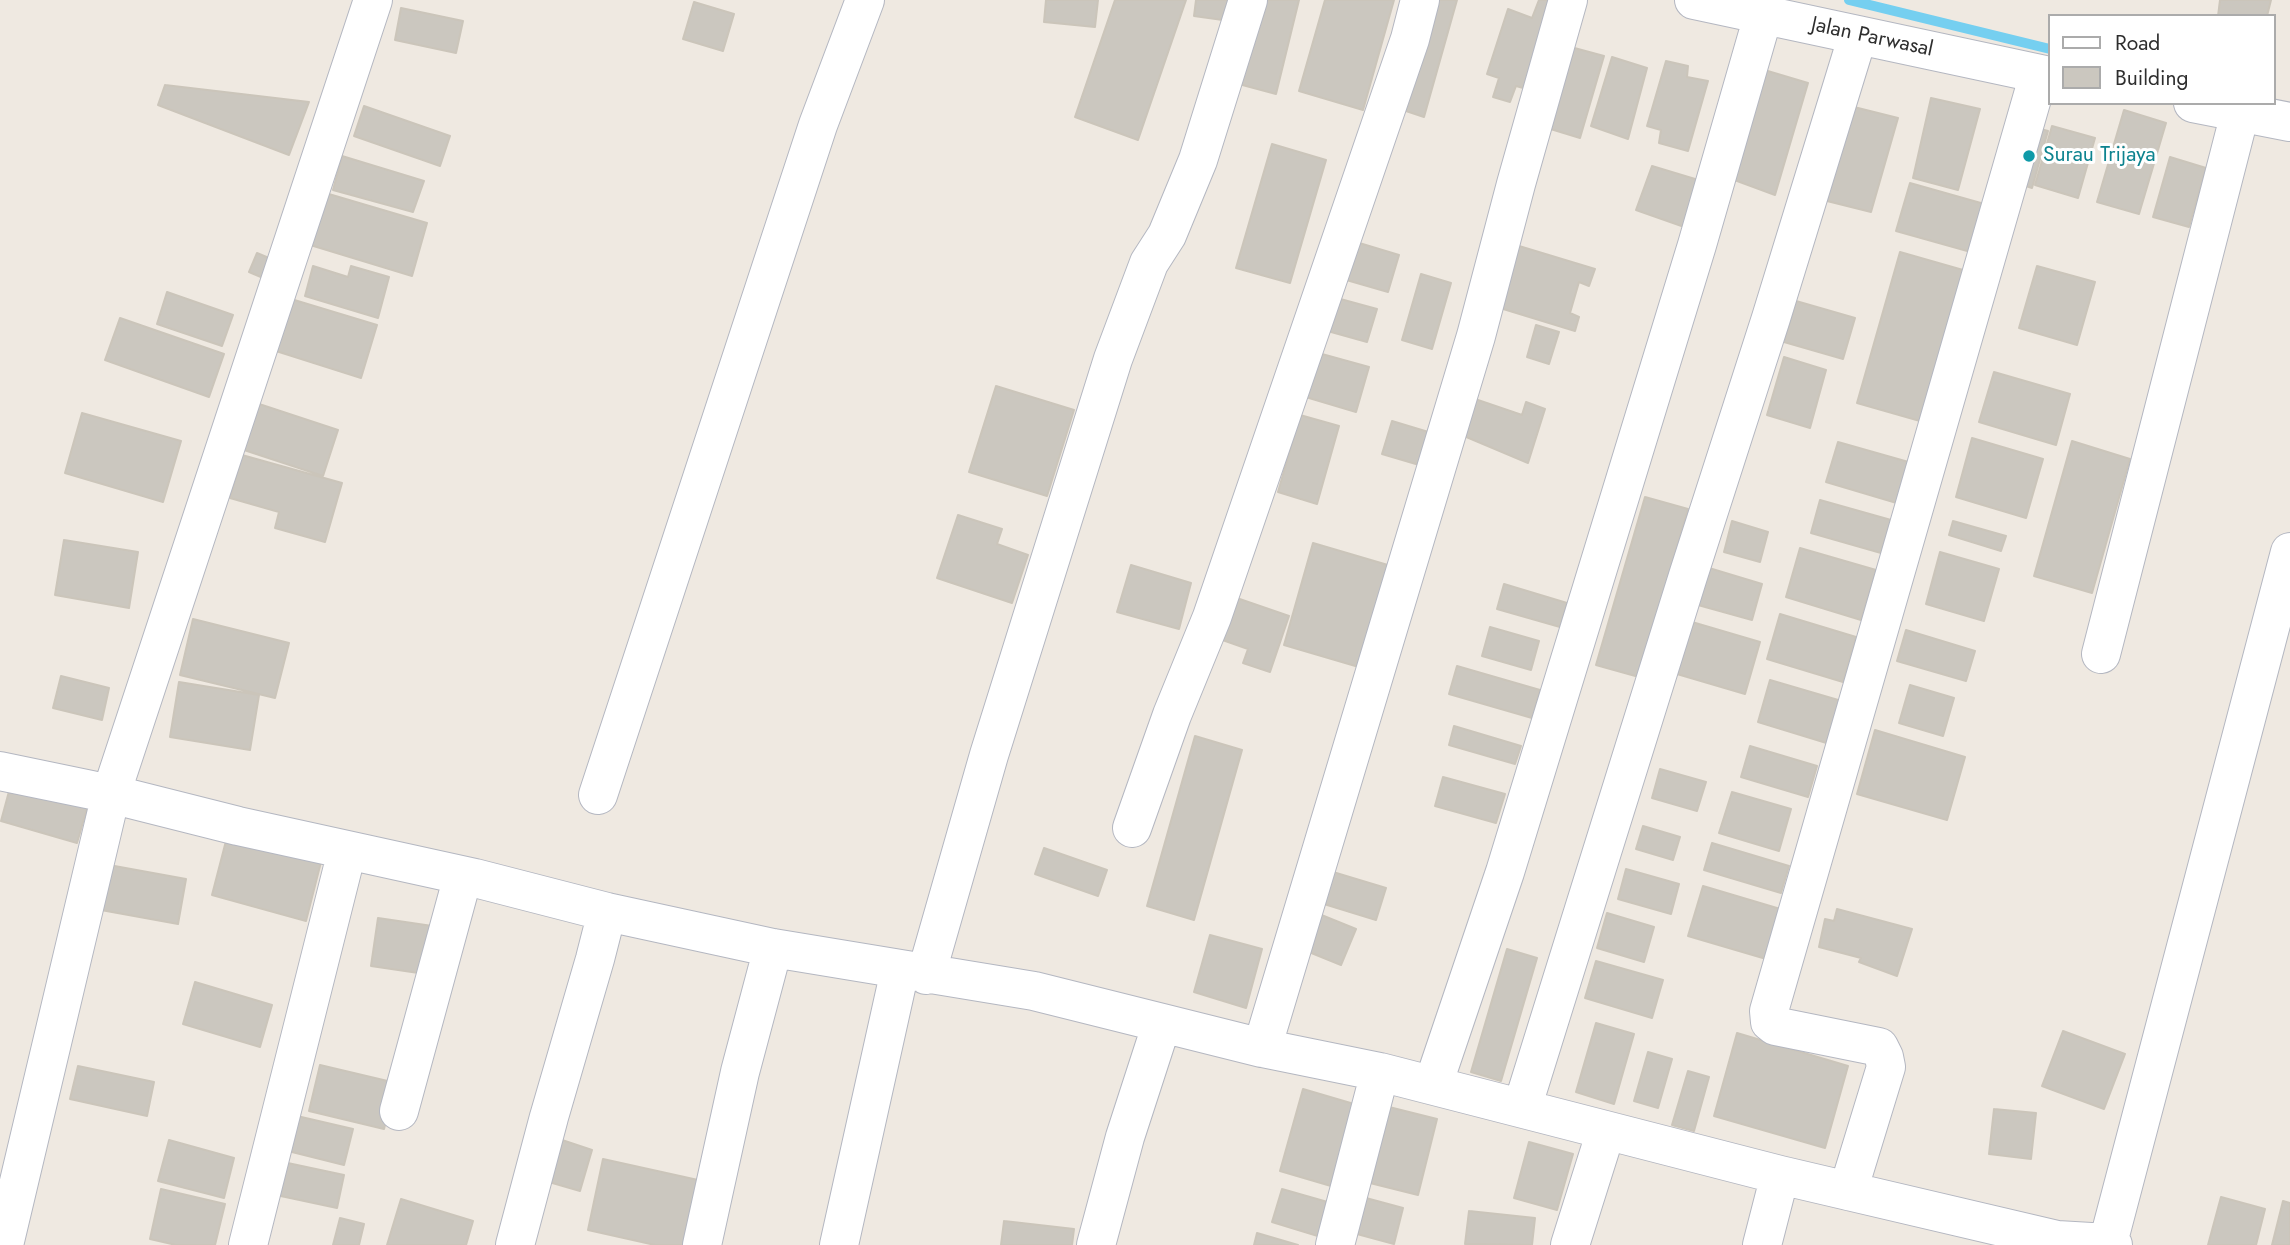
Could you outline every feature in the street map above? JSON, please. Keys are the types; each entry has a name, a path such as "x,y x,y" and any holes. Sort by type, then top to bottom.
{"street":[{"path":"4,1245 111,794 373,0"},
{"path":"598,795 818,125 865,0"},
{"path":"839,1245 913,972 989,755 1113,359 1149,263 1167,235 1198,159 1248,0"},
{"path":"1132,828 1172,715 1212,617 1410,39 1420,0"},
{"path":"1262,1048 1476,337 1568,0"},
{"name":"Jalan Parwasal","path":"1694,0 1749,9 2045,75"},
{"path":"1433,1085 1509,858 1693,258 1749,9"},
{"path":"1522,1108 1858,35"},
{"path":"1848,1191 1886,1067 1884,1057 1879,1047 1775,1026 1770,1022 1769,1011 2045,75"},
{"path":"2202,105 2290,122"},
{"path":"2101,654 2240,113"},
{"path":"0,771 111,794 607,912 773,948 1034,991 1262,1048 1433,1085 1848,1191 2013,1237 2110,1244 2290,552"},
{"path":"248,1245 347,851"},
{"path":"399,1111 463,876"},
{"path":"515,1245 607,912"},
{"path":"702,1245 740,1072 773,948"},
{"path":"1096,1245 1125,1137 1162,1023"},
{"path":"1335,1245 1380,1072"},
{"path":"1570,1245 1606,1131"},
{"path":"1762,1245 1780,1175"}],"building":[{"path":"1046,0 1098,0 1095,27 1044,22"},
{"path":"1115,0 1186,0 1138,140 1075,117"},
{"path":"1196,0 1232,0 1230,21 1194,16"},
{"path":"1255,0 1299,0 1276,94 1235,83"},
{"path":"1325,0 1394,0 1363,110 1299,91"},
{"path":"1438,0 1457,0 1424,117 1406,111"},
{"path":"1539,0 1550,0 1527,89 1516,86 1510,102 1493,97 1499,78 1487,74 1508,9 1532,18"},
{"path":"2220,0 2271,0 2268,14 2218,14"},
{"path":"694,2 734,14 723,51 683,39"},
{"path":"401,8 463,21 456,53 395,40"},
{"path":"1567,46 1604,56 1580,138 1544,127"},
{"path":"1612,57 1647,68 1628,139 1591,126"},
{"path":"1666,61 1688,66 1687,77 1708,81 1688,151 1659,143 1661,130 1647,126"},
{"path":"1761,69 1808,83 1775,195 1729,178"},
{"path":"165,85 309,102 289,155 158,105"},
{"path":"1931,98 1980,109 1958,190 1913,178"},
{"path":"1846,105 1898,118 1871,212 1823,200"},
{"path":"364,106 450,136 440,166 354,136"},
{"path":"2124,110 2166,123 2139,214 2097,202"},
{"name":"Surau Trijaya","path":"2026,125 2048,131 2032,188 2010,181"},
{"path":"2052,126 2095,138 2078,198 2035,185"},
{"path":"1272,144 1326,160 1290,283 1236,268"},
{"path":"342,156 424,181 413,212 333,190"},
{"path":"2170,157 2206,168 2189,227 2153,217"},
{"path":"1652,166 1705,182 1690,229 1636,210"},
{"path":"1910,183 1995,207 1978,254 1896,231"},
{"path":"322,192 427,223 412,276 307,244"},
{"path":"1346,239 1399,255 1388,292 1336,277"},
{"path":"1519,246 1595,269 1589,286 1579,282 1570,313 1579,317 1575,331 1500,308"},
{"path":"1900,252 1963,270 1920,421 1857,403"},
{"path":"257,253 276,261 268,280 249,272"},
{"path":"313,266 348,277 351,266 389,277 378,318 305,296"},
{"path":"2037,266 2095,282 2077,345 2019,328"},
{"path":"1421,274 1451,283 1432,349 1402,340"},
{"path":"167,292 233,315 222,346 157,324"},
{"path":"1333,297 1377,309 1367,342 1324,330"},
{"path":"291,299 377,325 361,378 276,351"},
{"path":"1796,301 1855,318 1843,359 1784,342"},
{"path":"120,318 224,354 209,397 105,360"},
{"path":"1536,325 1559,332 1549,364 1527,357"},
{"path":"1311,351 1369,367 1356,412 1299,395"},
{"path":"1784,357 1826,370 1810,428 1767,415"},
{"path":"1994,372 2070,394 2056,445 1979,422"},
{"path":"996,386 1074,410 1047,496 969,472"},
{"path":"1475,399 1522,415 1526,402 1545,409 1528,463 1464,436"},
{"path":"253,402 338,430 323,476 238,448"},
{"path":"82,413 181,441 163,502 65,473"},
{"path":"1300,415 1339,426 1317,504 1278,492"},
{"path":"1392,421 1435,434 1426,467 1382,454"},
{"path":"1972,438 2043,459 2026,518 1956,497"},
{"path":"2072,441 2130,459 2092,593 2034,576"},
{"path":"1838,442 1912,463 1900,504 1826,482"},
{"path":"242,455 342,483 325,542 275,528 279,512 230,498"},
{"path":"1645,497 1688,509 1639,677 1596,665"},
{"path":"1820,500 1891,520 1881,553 1811,533"},
{"path":"958,515 1002,529 997,544 1028,555 1012,603 937,578"},
{"path":"1732,521 1768,532 1760,562 1724,552"},
{"path":"1953,521 2006,536 2001,551 1949,535"},
{"path":"64,540 138,552 129,608 55,595"},
{"path":"1313,543 1398,568 1369,670 1284,645"},
{"path":"1800,548 1876,570 1861,620 1786,597"},
{"path":"1940,552 1999,569 1984,621 1926,604"},
{"path":"1131,565 1191,583 1179,629 1117,612"},
{"path":"1709,568 1762,584 1752,620 1698,605"},
{"path":"1504,584 1567,603 1560,627 1497,609"},
{"path":"1228,595 1289,616 1270,672 1243,663 1248,649 1214,637"},
{"path":"1780,614 1856,637 1843,682 1767,659"},
{"path":"193,619 289,643 275,698 180,675"},
{"path":"1692,622 1760,642 1745,694 1677,674"},
{"path":"1490,627 1539,641 1531,670 1482,656"},
{"path":"1906,630 1975,651 1966,681 1897,661"},
{"path":"1457,666 1540,690 1532,718 1449,694"},
{"path":"61,676 109,688 102,720 53,708"},
{"path":"1770,680 1845,702 1833,745 1758,722"},
{"path":"179,682 259,695 250,750 170,737"},
{"path":"1910,685 1954,698 1943,736 1899,723"},
{"path":"1454,726 1521,746 1515,764 1449,745"},
{"path":"1875,730 1965,757 1947,820 1857,794"},
{"path":"1195,736 1242,750 1194,920 1147,906"},
{"path":"1750,746 1817,766 1808,797 1741,777"},
{"path":"1660,769 1706,782 1697,811 1652,798"},
{"path":"1443,777 1505,794 1496,823 1435,806"},
{"path":"11,784 88,805 77,843 1,821"},
{"path":"1732,792 1791,809 1779,851 1719,833"},
{"path":"1643,826 1680,837 1673,860 1636,849"},
{"path":"227,837 321,862 306,921 212,895"},
{"path":"1712,843 1789,866 1781,893 1704,870"},
{"path":"1044,848 1107,870 1098,896 1035,874"},
{"path":"109,865 186,879 178,924 101,910"},
{"path":"1626,869 1679,884 1671,914 1618,899"},
{"path":"1333,872 1386,888 1376,920 1324,904"},
{"path":"1703,886 1787,911 1773,961 1688,936"},
{"path":"1837,909 1912,929 1897,976 1859,962 1861,958 1819,947 1825,919 1834,921"},
{"path":"1607,913 1654,927 1644,962 1597,948"},
{"path":"1319,914 1356,929 1341,965 1304,950"},
{"path":"378,918 439,927 432,975 371,966"},
{"path":"1210,935 1262,949 1246,1008 1194,992"},
{"path":"1507,949 1537,958 1501,1081 1471,1072"},
{"path":"1596,961 1663,980 1652,1018 1585,998"},
{"path":"195,982 272,1005 260,1047 183,1024"},
{"path":"1596,1023 1634,1034 1614,1104 1576,1092"},
{"path":"2063,1031 2125,1054 2104,1109 2042,1086"},
{"path":"1737,1033 1848,1066 1825,1148 1714,1116"},
{"path":"1648,1052 1672,1059 1658,1108 1634,1101"},
{"path":"320,1065 396,1083 384,1129 309,1111"},
{"path":"78,1066 154,1082 147,1116 70,1099"},
{"path":"1688,1071 1709,1077 1694,1131 1672,1125"},
{"path":"1303,1089 1354,1104 1331,1186 1280,1171"},
{"path":"1389,1107 1437,1119 1418,1195 1370,1183"},
{"path":"1994,1109 2036,1113 2031,1159 1989,1154"},
{"path":"297,1116 353,1129 344,1165 288,1151"},
{"path":"169,1140 234,1158 224,1198 158,1181"},
{"path":"562,1140 592,1150 580,1191 549,1182"},
{"path":"1529,1142 1573,1154 1557,1210 1514,1198"},
{"path":"603,1159 698,1180 684,1245 655,1245 588,1230"},
{"path":"283,1162 344,1175 337,1208 276,1195"},
{"path":"161,1189 225,1204 215,1245 176,1245 150,1239"},
{"path":"1282,1189 1331,1203 1321,1237 1272,1222"},
{"path":"2221,1197 2265,1209 2256,1245 2208,1245"},
{"path":"1366,1198 1403,1208 1394,1244 1357,1234"},
{"path":"401,1199 473,1221 466,1245 387,1245"},
{"path":"2283,1201 2290,1203 2290,1245 2272,1245"},
{"path":"1469,1211 1535,1218 1532,1245 1465,1244"},
{"path":"340,1218 364,1224 359,1245 333,1245"},
{"path":"1004,1221 1074,1229 1072,1245 1001,1245"},
{"path":"1257,1233 1298,1245 1254,1245"}],"waterway":[{"path":"1849,0 2048,49"}],"place":[{"name":"Surau Trijaya","path":"2029,156"}]}
